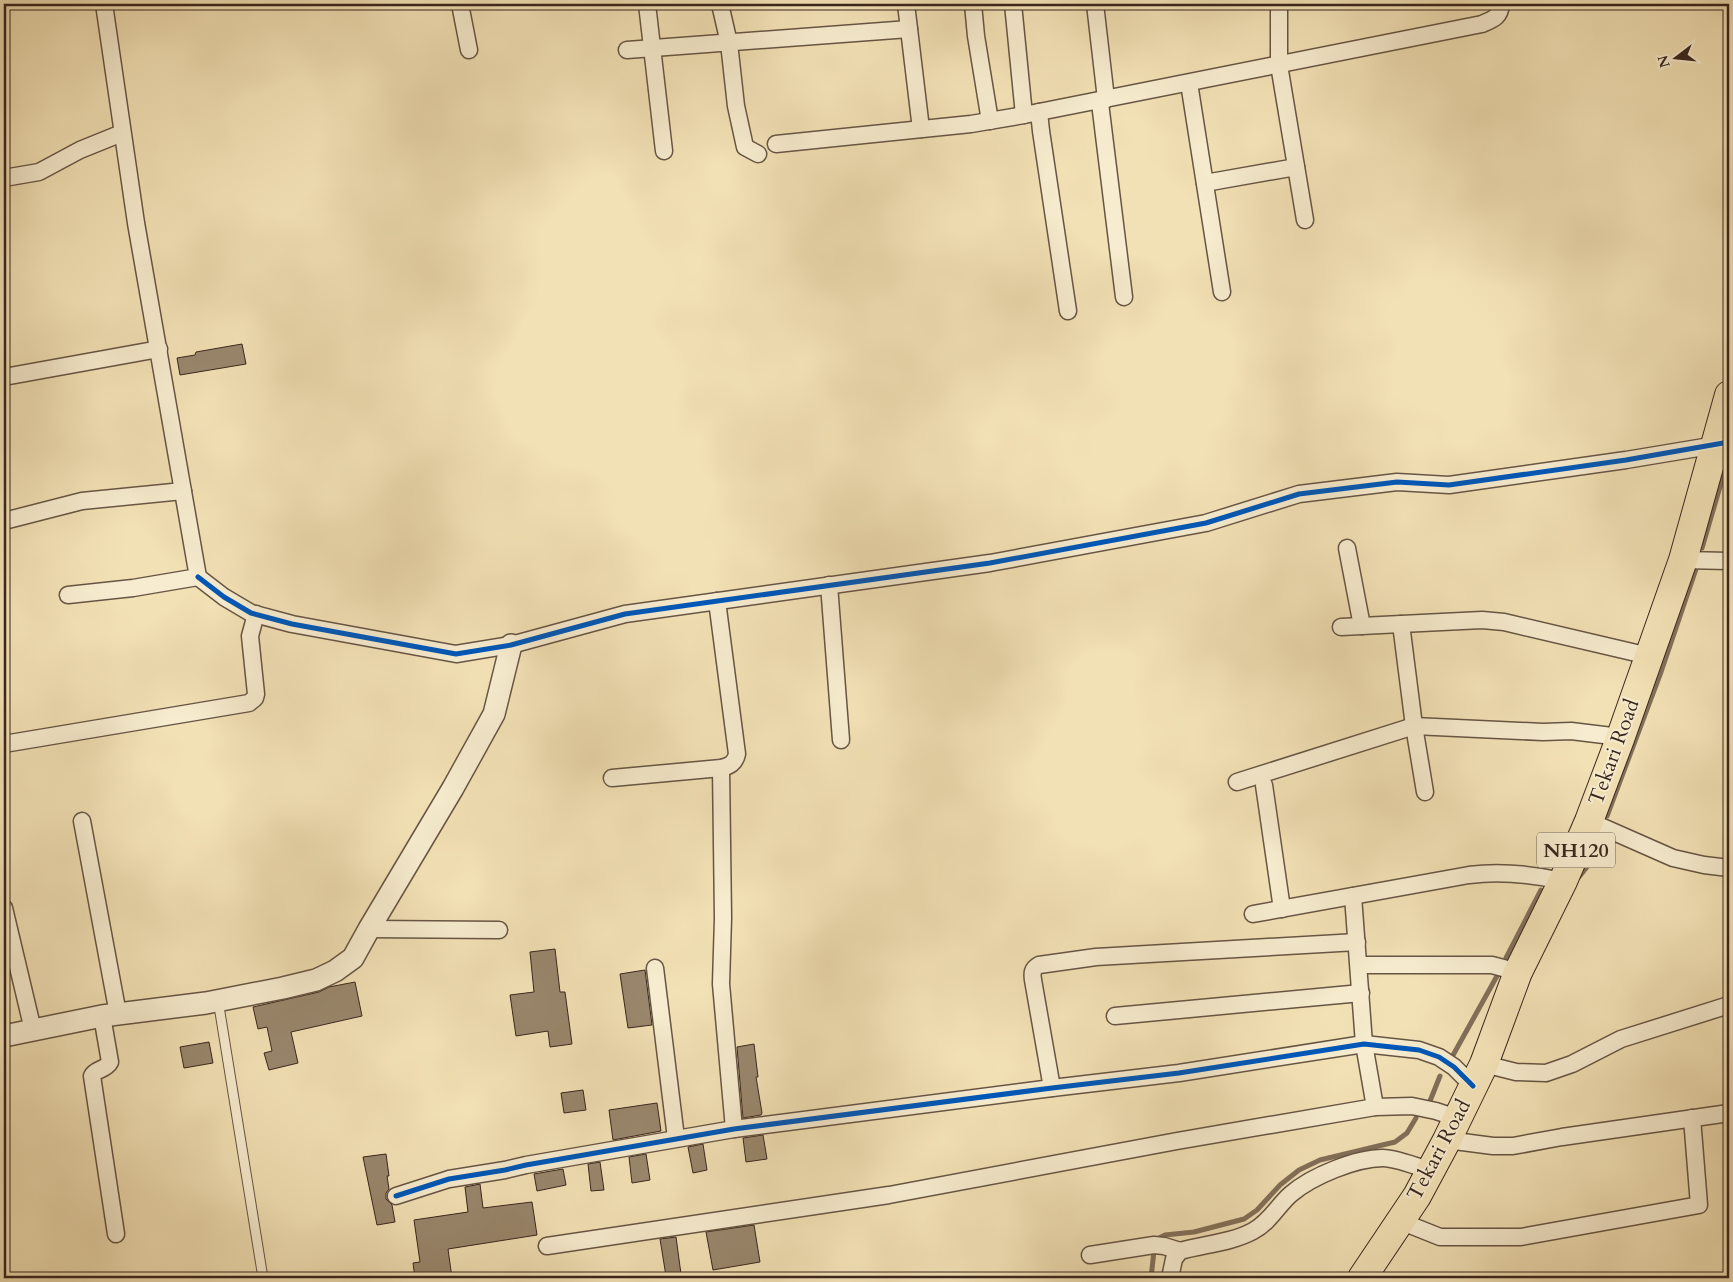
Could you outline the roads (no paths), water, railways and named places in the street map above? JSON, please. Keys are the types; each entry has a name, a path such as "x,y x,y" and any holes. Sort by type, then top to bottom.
{"highway":[{"name":"Tekari Road","path":"1362,1278 1400,1222 1431,1171 1452,1129 1478,1075 1518,972 1589,820 1620,739 1722,444 1729,395"}],"street":[{"path":"104,4 136,223 160,349 198,577 224,597 256,614 292,624 456,654 511,645 625,614 990,563 1206,523 1299,494 1397,482 1449,485 1722,444"},
{"path":"460,4 469,50"},
{"path":"647,4 664,151"},
{"path":"720,4 728,43 736,106 746,147 758,154"},
{"path":"906,4 921,129"},
{"path":"973,4 976,36 990,121"},
{"path":"1013,4 1032,114 1040,131 1068,311"},
{"path":"1095,4 1106,99"},
{"path":"1279,4 1279,65 1305,220"},
{"path":"776,144 990,121 1032,114 1482,24 1494,19 1500,13 1501,4"},
{"path":"627,50 909,30"},
{"path":"1189,83 1222,292"},
{"path":"1106,99 1100,103 1124,298"},
{"path":"4,178 39,172 80,150 122,133"},
{"path":"1205,183 1296,167"},
{"path":"4,377 160,349"},
{"path":"4,521 82,502 184,491"},
{"path":"1348,548 1362,626"},
{"path":"1683,560 1729,561"},
{"path":"68,595 134,588 198,577"},
{"path":"829,586 841,740"},
{"path":"612,778 721,768 733,763 737,754 717,601"},
{"path":"4,744 249,703 255,698 256,694 250,636 256,614"},
{"path":"1341,627 1482,620 1504,622 1649,656"},
{"path":"1401,624 1414,726 1425,792"},
{"path":"4,1036 110,1015 218,1000 283,988 316,980 336,971 353,958 453,788 494,714 511,645"},
{"path":"1236,782 1414,726 1543,732 1572,730 1620,739"},
{"path":"721,768 724,918 721,984 734,1128"},
{"path":"1264,785 1282,909"},
{"path":"1589,820 1674,858 1704,865 1729,868"},
{"path":"82,821 110,1015 110,1062 107,1067 95,1072 92,1076 116,1234"},
{"path":"1253,914 1492,872 1542,876 1562,881"},
{"path":"1353,896 1364,1044 1375,1107"},
{"path":"4,908 33,1030"},
{"path":"369,928 499,930"},
{"path":"1052,1088 1032,980 1034,968 1039,965 1096,957 1357,942"},
{"path":"1359,965 1492,966 1510,968 1518,972"},
{"path":"655,968 676,1138"},
{"path":"1115,1016 1361,993"},
{"path":"396,1196 449,1178 505,1170 734,1128 1179,1073 1364,1044 1419,1050 1439,1057 1454,1067 1478,1075 1516,1072 1546,1073 1572,1064 1621,1040 1729,1005"},
{"path":"547,1246 889,1195 1187,1139 1375,1107 1412,1106 1436,1111 1452,1129 1493,1146 1513,1146 1729,1113"},
{"path":"1400,1222 1440,1237 1521,1237 1699,1205 1692,1118"},
{"path":"1090,1255 1154,1245 1180,1251 1229,1240 1253,1232 1272,1216 1290,1194 1315,1178 1349,1164 1384,1158 1431,1171"},
{"path":"1170,1278 1174,1259 1180,1251"}],"lane":[{"path":"218,1000 264,1278"}],"waterway":[{"path":"1702,548 1729,456"},
{"path":"1607,816 1661,672 1696,569"},
{"path":"1579,877 1591,862 1599,840"},
{"path":"1506,958 1541,890"},
{"path":"1452,1057 1497,976"},
{"path":"1430,1101 1440,1076"},
{"path":"1157,1239 1165,1235 1194,1232 1244,1219 1257,1210 1280,1185 1299,1170 1320,1160 1395,1142 1407,1133 1416,1118"},
{"path":"1151,1278 1154,1251"}]}
